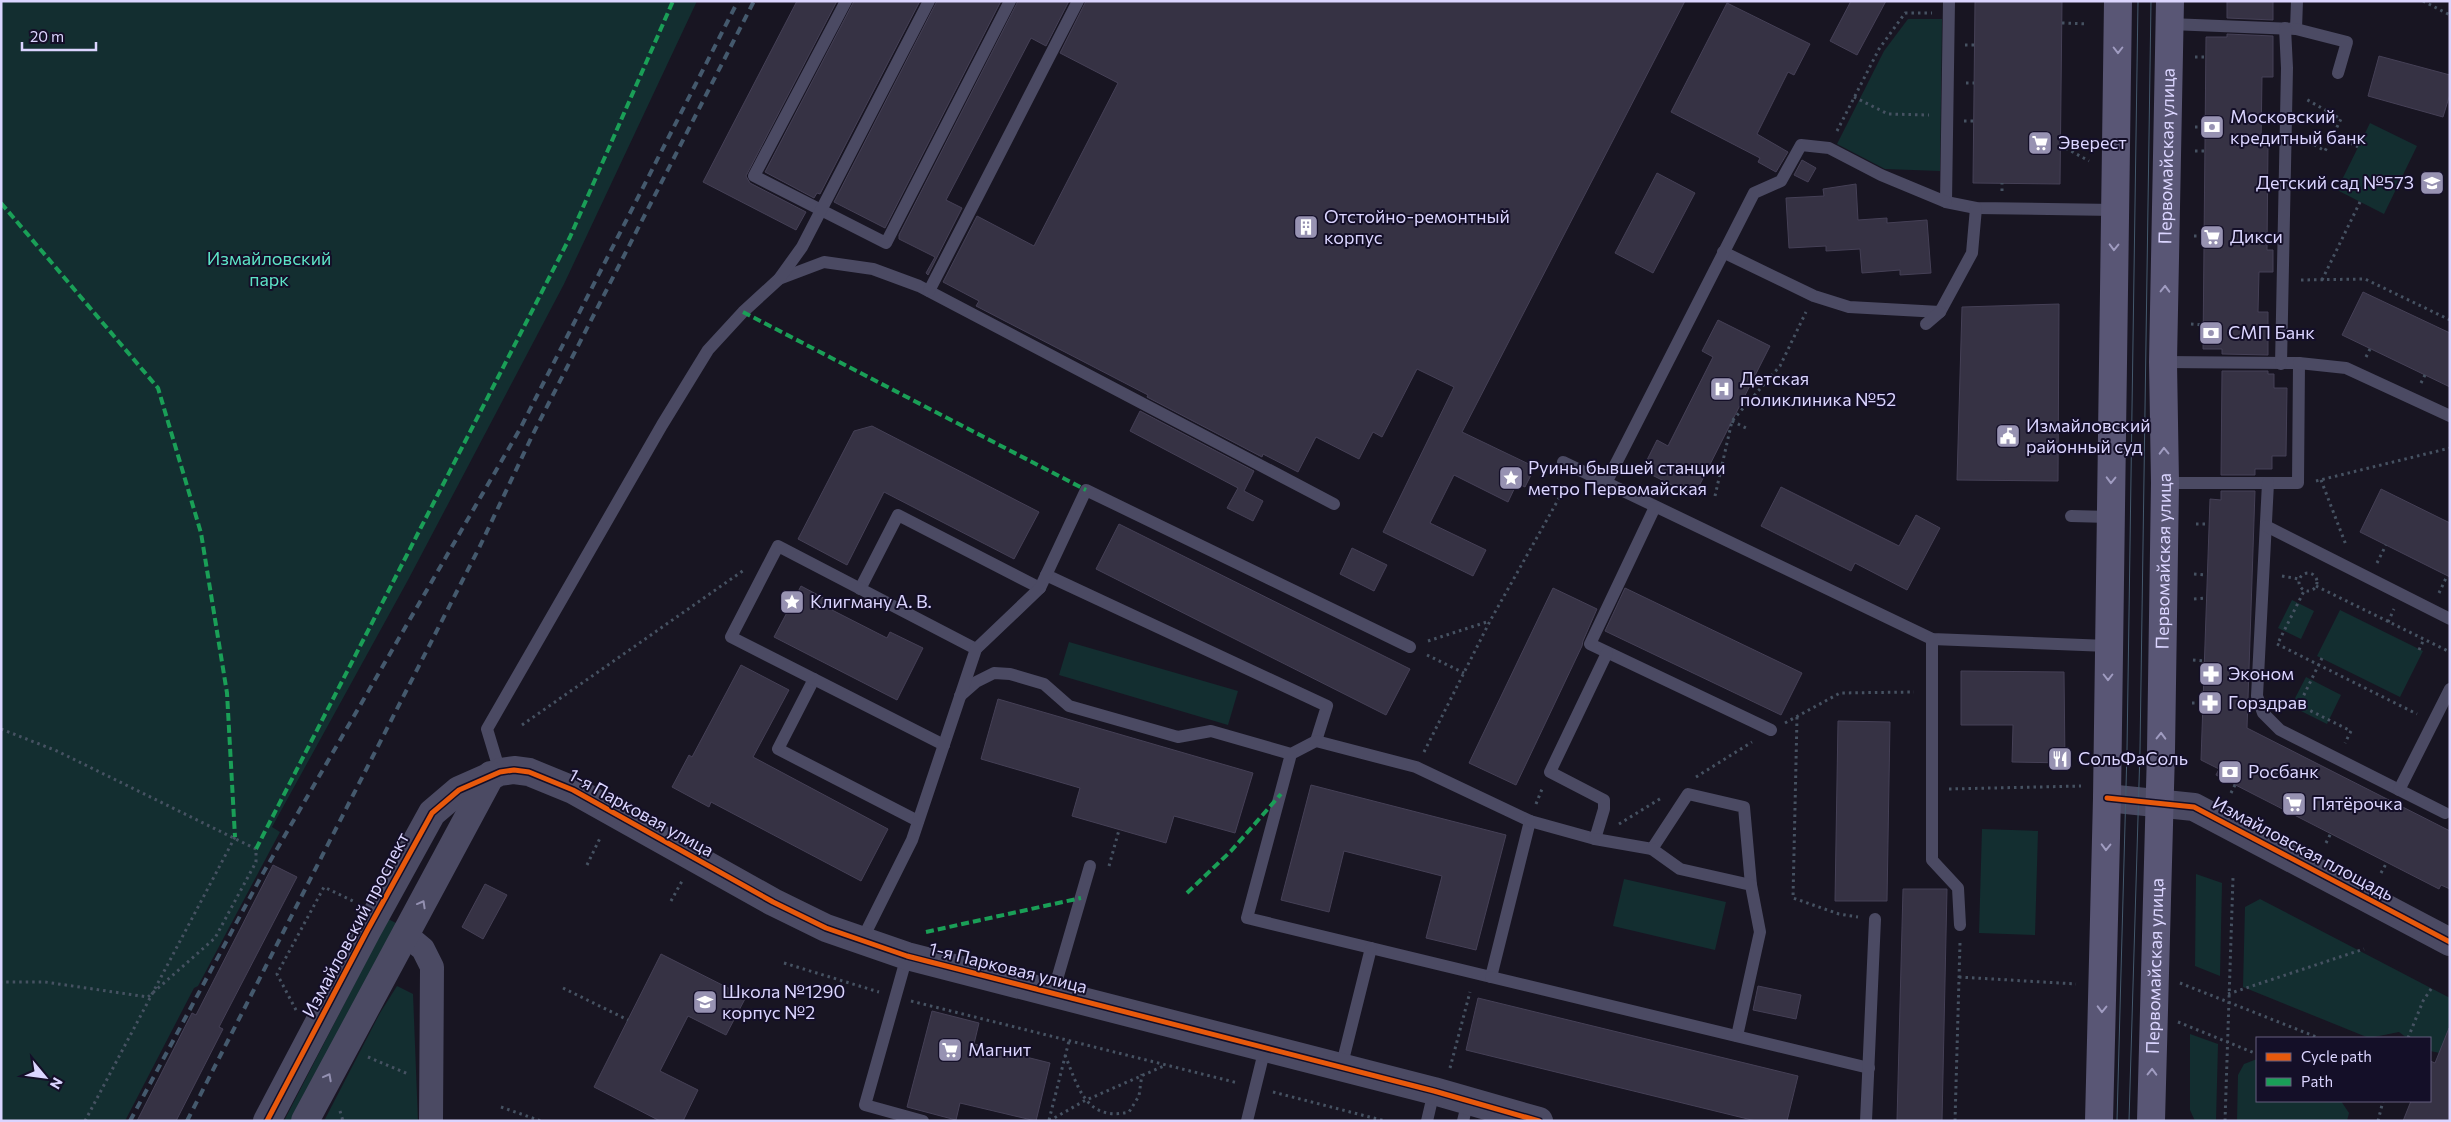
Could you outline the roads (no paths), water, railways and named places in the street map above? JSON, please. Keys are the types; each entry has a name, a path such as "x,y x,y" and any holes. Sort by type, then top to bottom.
{"main road":[{"path":"2099,1121 2107,798 2118,1"},
{"name":"Первомайская улица","path":"2151,1121 2165,483 2163,362 2170,13"}],"street":[{"name":"1-я Парковая улица","path":"496,773 514,770 529,772 573,790 773,902 826,928 861,942 907,956 1434,1092 1466,1111 1539,1121"},
{"path":"305,1121 405,934 496,773"},
{"name":"Измайловский проспект","path":"267,1121 371,923 432,813 459,790 496,773"},
{"name":"Измайловская площадь","path":"2107,798 2194,807 2450,942"},
{"path":"405,934 423,949 432,967 431,1121"}],"lane":[{"path":"846,1 754,176 886,243 1010,1"},
{"path":"496,773 487,729 662,425 708,350 743,312 779,280 802,247 929,1"},
{"path":"929,292 1078,1"},
{"path":"2281,364 2287,68 2291,28 2297,1"},
{"path":"1946,202 1949,7"},
{"path":"2170,13 2291,28 2347,42 2338,73"},
{"path":"1606,483 1754,193 1781,181 1801,145 1829,148 1880,176 1946,202 1976,208 2115,210"},
{"path":"1926,324 1940,312 1972,254 1976,208"},
{"path":"1723,252 1814,296 1849,307 1940,312"},
{"path":"779,280 824,262 873,269 929,292 1334,504"},
{"path":"2163,362 2299,363 2346,368 2450,416"},
{"path":"2165,483 2298,483 2299,363"},
{"path":"1563,462 1932,639 2108,646"},
{"path":"2268,483 2257,696 2263,713 2280,730 2446,813"},
{"path":"861,942 912,840 976,649 1040,588 1086,490 1410,647"},
{"path":"1655,507 1590,644 1771,730"},
{"path":"860,589 898,515 1040,588"},
{"path":"2071,516 2110,517"},
{"path":"2266,526 2450,619"},
{"path":"944,745 731,637 778,546 976,649"},
{"path":"1046,575 1327,706 1316,742"},
{"path":"1932,639 1932,860 1958,888 1960,925"},
{"path":"1595,839 1604,809 1604,800 1597,794 1550,772 1607,653"},
{"path":"960,696 976,682 994,674 1010,674 1044,684 1069,706 1178,737 1211,731 1291,754 1316,742 1416,767 1530,821 1595,839 1652,849 1680,869 1751,885"},
{"path":"814,679 778,749 918,820"},
{"path":"2399,790 2450,689"},
{"path":"1291,754 1247,918 1869,1068"},
{"path":"1652,849 1688,794 1744,807 1751,885 1760,932 1737,1036"},
{"path":"1491,977 1530,821"},
{"path":"1053,993 1090,866"},
{"path":"1866,1121 1875,919"},
{"path":"1341,1068 1372,948"},
{"path":"907,956 865,1105 923,1121"},
{"path":"1247,1121 1265,1048"},
{"path":"1427,1121 1434,1092"}],"tram line":[{"path":"2117,1121 2127,750 2138,1"},
{"path":"2129,1121 2140,750 2151,1"}],"railway":[{"path":"130,1121 262,875 520,429 738,1"},
{"path":"187,1121 480,546 533,434 754,1"}],"place":[{"name":"Московский кредитный банк","path":"2212,127"},
{"name":"Эверест","path":"2040,143"},
{"name":"Детский сад №573","path":"2432,183"},
{"name":"Отстойно-ремонтный корпус","path":"1306,227"},
{"name":"Дикси","path":"2212,237"},
{"name":"СМП Банк","path":"2211,333"},
{"name":"Детская поликлиника №52","path":"1722,389"},
{"name":"Измайловский районный суд","path":"2008,436"},
{"name":"Руины бывшей станции метро Первомайская","path":"1511,478"},
{"name":"Клигману А. В.","path":"792,602"},
{"name":"Эконом","path":"2211,674"},
{"name":"Горздрав","path":"2210,703"},
{"name":"СольФаСоль","path":"2060,759"},
{"name":"Росбанк","path":"2230,772"},
{"name":"Пятёрочка","path":"2294,804"},
{"name":"Школа №1290 корпус №2","path":"705,1002"},
{"name":"Магнит","path":"950,1050"}],"park label":[{"name":"Измайловский парк","path":"269,269"}]}
